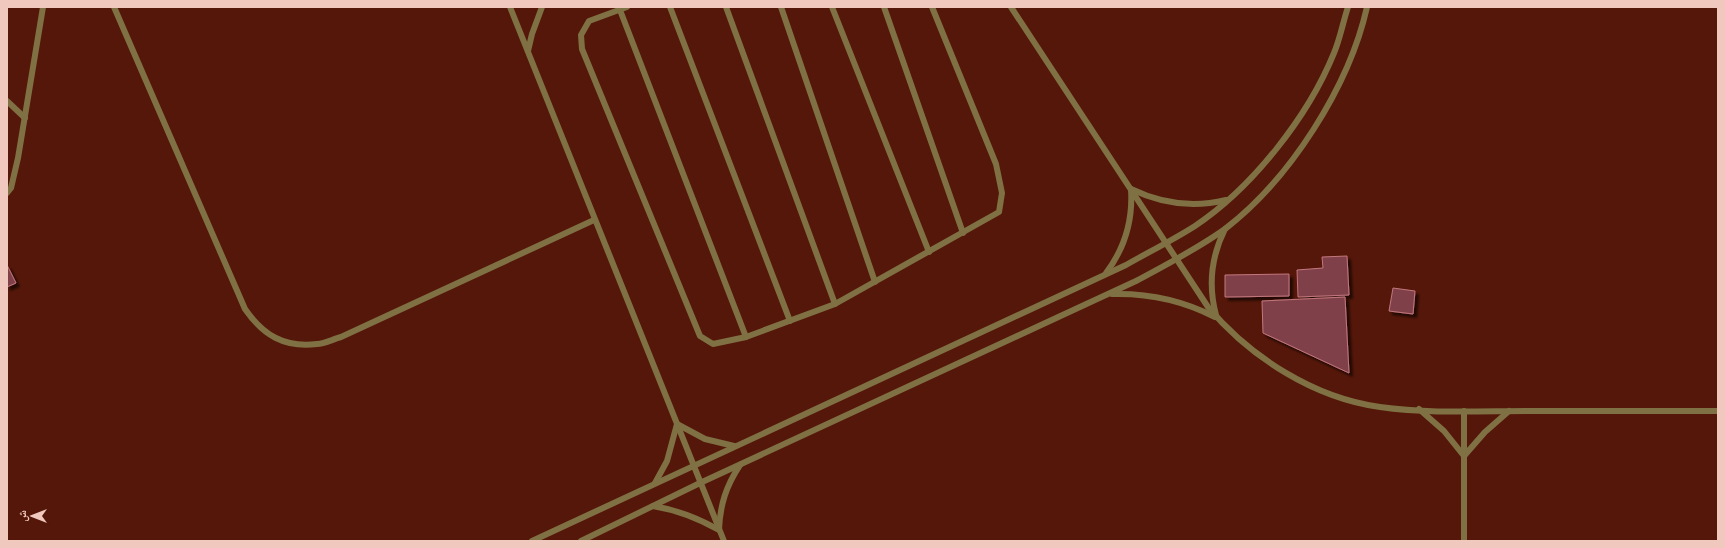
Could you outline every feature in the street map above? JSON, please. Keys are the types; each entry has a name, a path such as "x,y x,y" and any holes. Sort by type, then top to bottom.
{"lane":[{"path":"7,193 11,188 18,158 43,7"},
{"path":"114,7 245,309 255,324 267,334 283,341 298,344 318,344 341,337 594,220"},
{"path":"510,7 594,220 724,541"},
{"path":"528,51 532,34 542,7"},
{"path":"627,7 590,21 582,35 582,49 700,336 713,344 746,337 835,304 999,212 1002,193 996,164 932,7"},
{"path":"670,7 790,321"},
{"path":"726,7 835,304"},
{"path":"781,7 875,282"},
{"path":"832,7 929,252"},
{"path":"884,7 964,233"},
{"path":"1011,7 1208,307 1217,318 1252,350 1283,370 1313,387 1349,400 1379,407 1464,411 1718,411"},
{"path":"532,541 1104,275 1167,243 1196,225 1248,182 1273,154 1312,97 1334,53 1348,7"},
{"path":"581,541 740,465 1108,294 1177,260 1225,229 1262,195 1291,161 1319,121 1347,69 1359,37 1367,7"},
{"path":"620,10 746,337"},
{"path":"7,101 25,118"},
{"path":"1131,189 1157,200 1185,204 1214,203 1228,200"},
{"path":"1104,275 1118,255 1127,233 1131,211 1131,189"},
{"path":"1217,318 1211,293 1212,266 1217,247 1225,229"},
{"path":"1108,294 1141,294 1167,299 1188,305 1217,318"},
{"path":"1419,409 1444,431 1464,456"},
{"path":"1464,411 1464,541"},
{"path":"1464,456 1485,432 1509,411"},
{"path":"677,424 705,439 735,446"},
{"path":"655,483 669,455 677,424"},
{"path":"719,530 721,505 724,494 740,465"},
{"path":"653,506 688,514 719,530"}],"building":[{"path":"1347,256 1349,295 1298,297 1297,270 1323,268 1322,257"},
{"path":"7,265 16,283 7,287"},
{"path":"1289,274 1289,296 1225,297 1225,275"},
{"path":"1393,288 1415,291 1413,314 1389,311"},
{"path":"1345,297 1349,373 1263,333 1262,301"}]}
